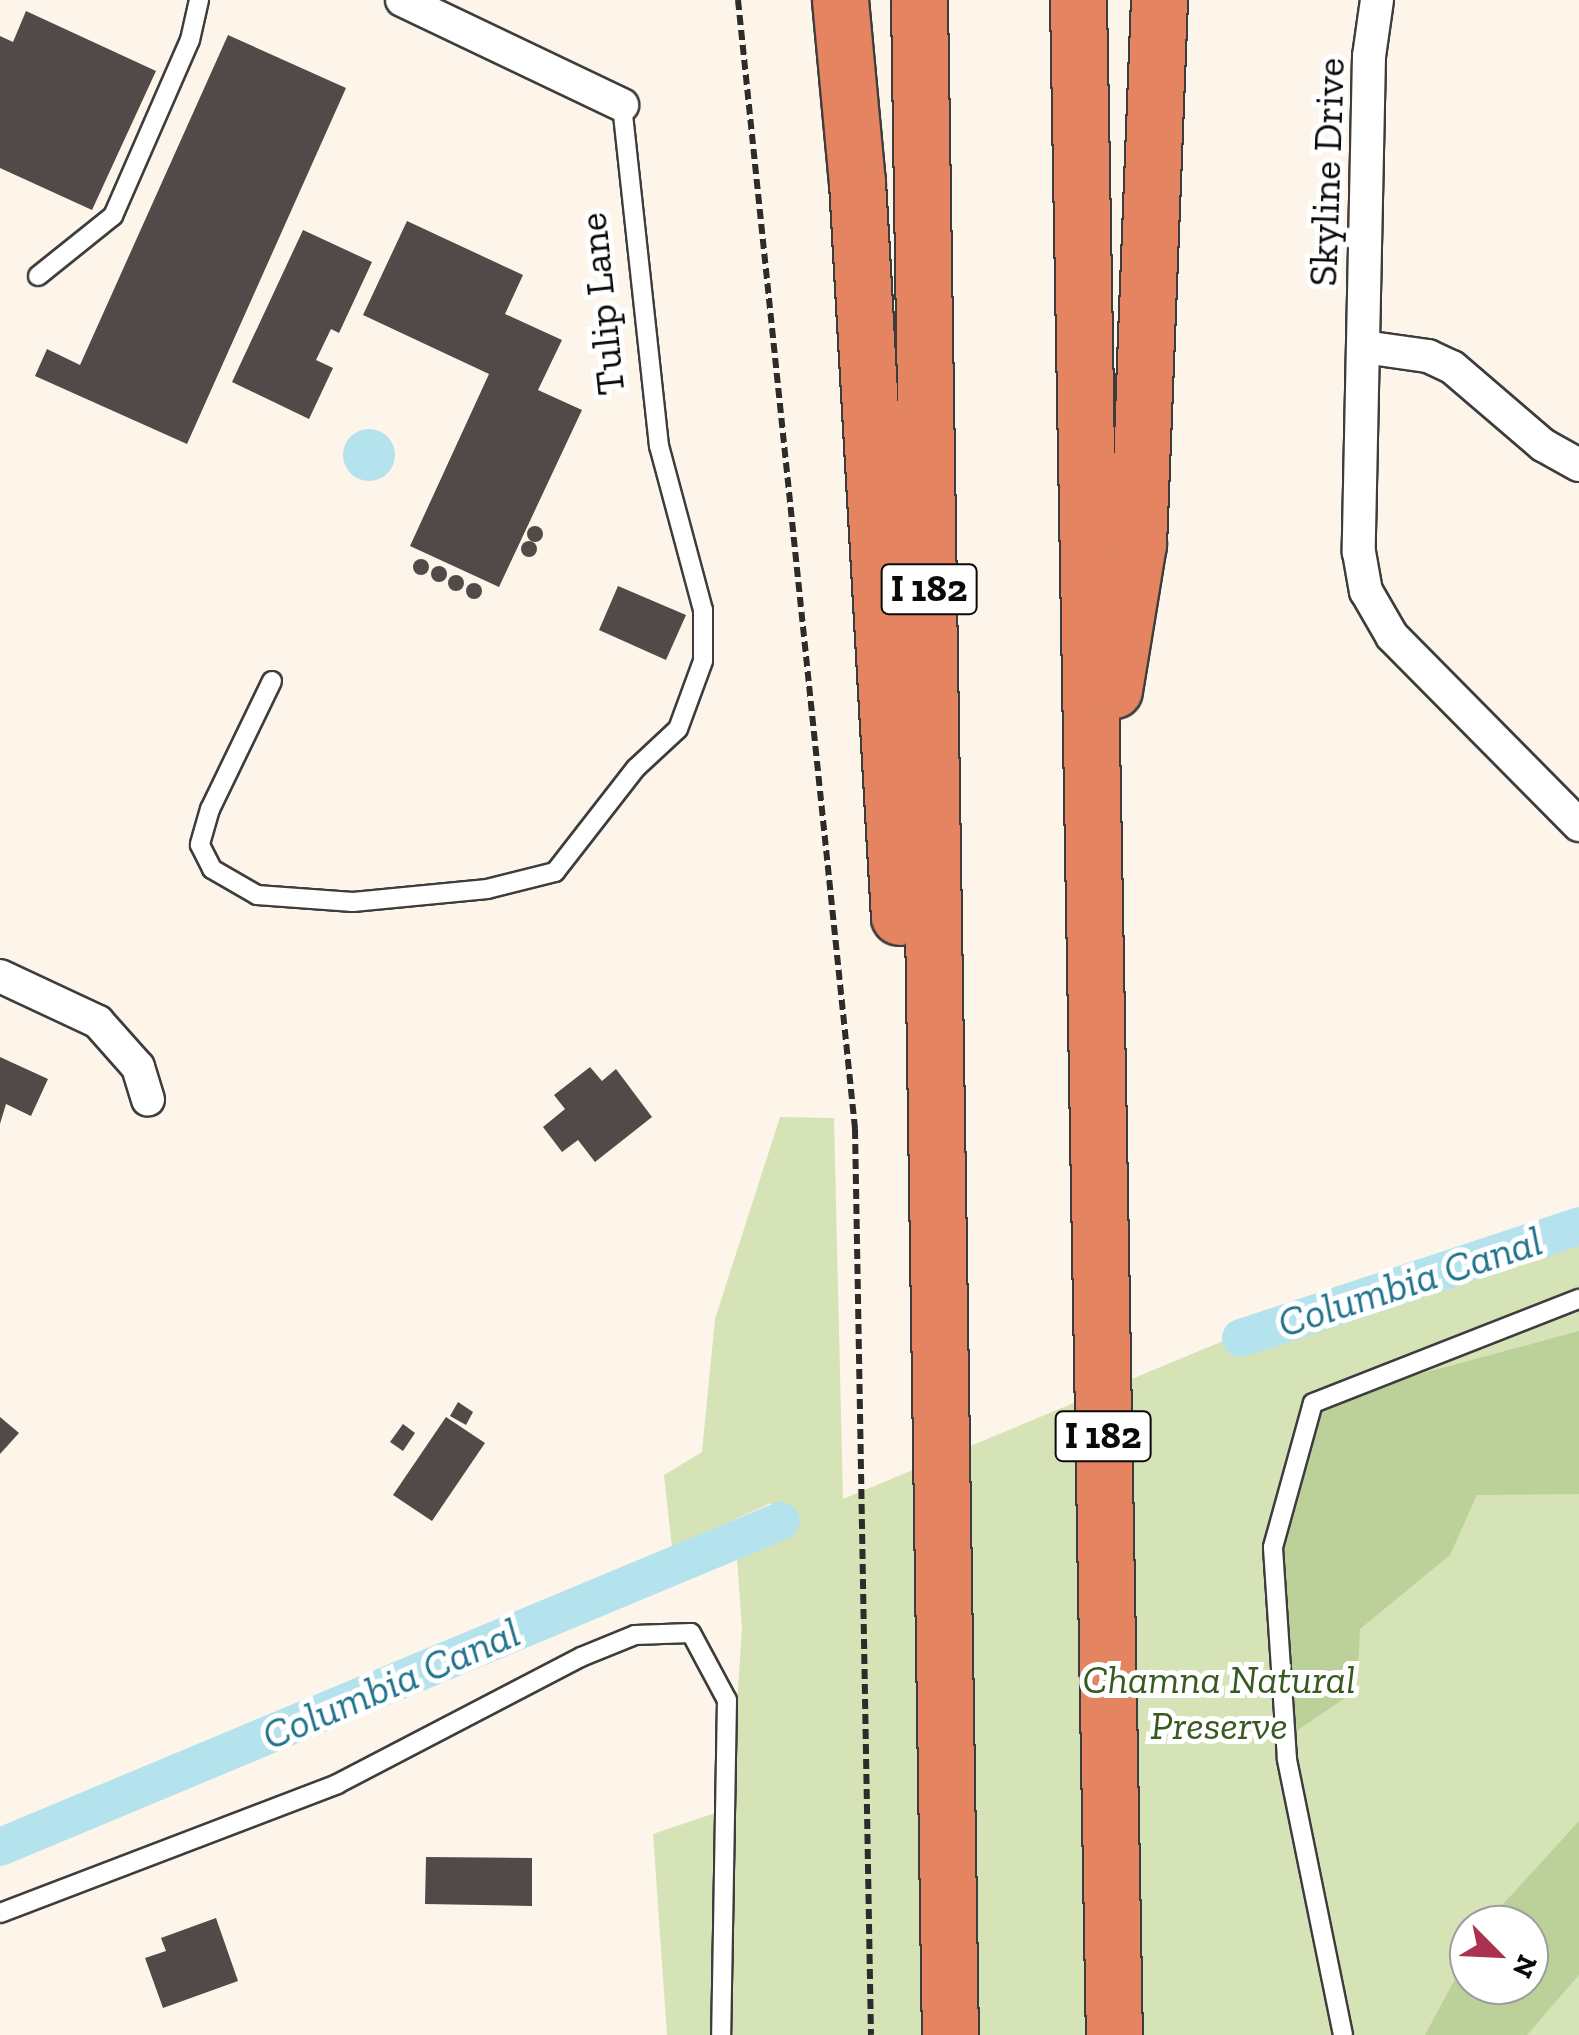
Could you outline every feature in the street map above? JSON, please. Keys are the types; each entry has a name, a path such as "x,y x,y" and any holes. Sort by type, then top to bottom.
{"highway":[{"path":"840,0 857,182 901,953 938,1177"},
{"name":"I 182","path":"919,0 950,2035"},
{"name":"I 182","path":"1078,0 1114,2035"},
{"path":"1090,836 1138,544 1160,0"}],"street":[{"name":"Tulip Lane","path":"402,0 622,105"},
{"name":"Skyline Drive","path":"1377,0 1369,56 1359,552 1366,591 1392,636 1579,825"},
{"path":"1364,346 1428,356 1452,368 1543,445 1579,465"},
{"path":"0,976 98,1022 138,1068 148,1100"}],"lane":[{"path":"38,276 114,216 190,40 199,0"},
{"name":"Tulip Lane","path":"272,682 210,809 200,845 212,870 256,895 353,902 487,889 555,872 636,768 678,729 703,661 703,610 659,446 622,105"},
{"path":"1343,2035 1287,1759 1272,1547 1313,1403 1579,1299"},
{"path":"0,1913 337,1784 617,1642 691,1633 727,1700 720,2035"}],"path":[{"path":"738,0 855,1129 872,2035"}],"green space":[{"name":"Chamna Natural Preserve","path":"780,1117 834,1118 843,1499 1240,1334 1579,1225 1579,2035 667,2035 653,1834 730,1808 742,1629 736,1545 782,1524 771,1503 672,1548 664,1475 702,1452 715,1319"},
{"path":"1579,1331 1579,1494 1477,1495 1450,1555 1360,1629 1357,1690 1286,1738 1273,1547 1313,1403"},
{"path":"1579,1821 1579,1975 1527,2035 1425,2035 1449,1990 1449,2005 1549,2005 1549,1905 1502,1905"}],"water":[{"path":"369,429 388,436 395,455 388,474 369,481 350,474 343,455 350,436"}],"building":[{"path":"26,11 156,71 92,210 0,168 0,36 13,42"},
{"path":"228,35 346,88 187,444 35,376 47,349 80,365"},
{"path":"407,221 523,275 505,314 562,340 538,390 582,410 499,587 410,546 489,374 363,315"},
{"path":"303,230 372,262 339,333 331,329 316,360 333,368 309,419 232,382"},
{"path":"535,526 543,534 535,542 527,534"},
{"path":"529,541 537,549 529,557 521,549"},
{"path":"421,559 429,567 421,575 413,567"},
{"path":"439,566 447,574 439,582 431,574"},
{"path":"456,575 464,583 456,591 448,583"},
{"path":"474,583 482,591 474,599 466,591"},
{"path":"618,586 686,615 666,660 599,630"},
{"path":"0,1057 48,1079 31,1116 6,1104 0,1124"},
{"path":"590,1067 602,1081 616,1069 652,1117 595,1162 578,1140 562,1152 543,1127 565,1109 554,1095"},
{"path":"458,1402 473,1412 466,1425 450,1416"},
{"path":"0,1417 19,1433 0,1454"},
{"path":"446,1417 485,1443 432,1521 393,1495"},
{"path":"403,1424 415,1433 403,1451 390,1442"},
{"path":"426,1857 532,1858 532,1906 425,1904"},
{"path":"216,1918 238,1981 163,2008 145,1958 166,1951 161,1938"}],"waterway":[{"name":"Columbia Canal","path":"1241,1338 1579,1226"},
{"name":"Columbia Canal","path":"0,1847 781,1521"}]}
